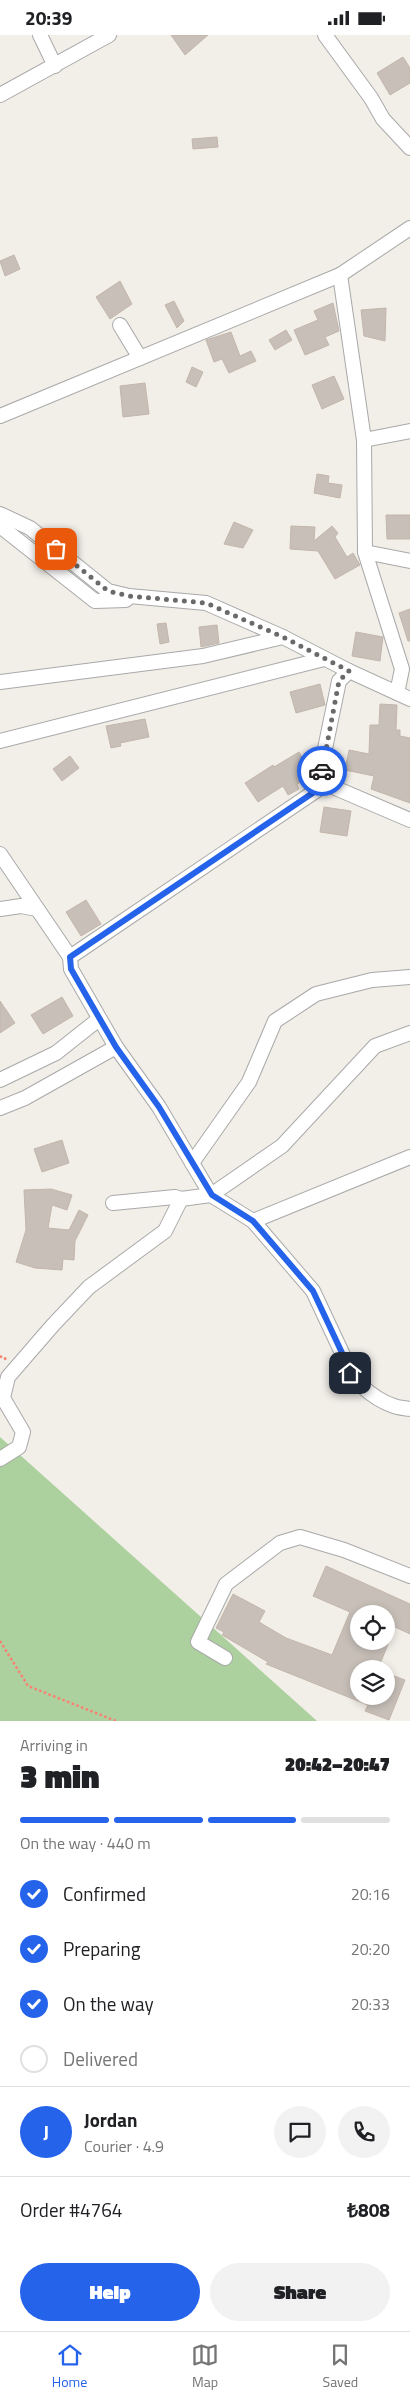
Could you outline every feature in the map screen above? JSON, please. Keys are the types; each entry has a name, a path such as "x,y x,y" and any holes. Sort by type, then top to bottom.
{"street":[{"path":"40,35 55,66"},
{"path":"0,95 109,35"},
{"path":"325,35 370,98 382,119 410,149"},
{"path":"0,416 340,275 410,228"},
{"path":"340,275 364,440 365,552 402,669 396,693"},
{"path":"120,325 140,358"},
{"path":"364,440 410,431"},
{"path":"0,514 30,527 108,591 129,596 206,603 283,637 324,659 410,699"},
{"path":"0,526 95,601 145,599 213,609 283,637"},
{"path":"365,552 410,561"},
{"path":"0,682 203,656 283,637"},
{"path":"0,741 324,659"},
{"path":"349,671 339,681 321,768 326,784 410,820"},
{"path":"70,957 326,784"},
{"path":"0,853 70,957 71,969 99,1019 116,1047 159,1107 212,1195 253,1221 313,1291 343,1355 343,1363 357,1383 394,1406 410,1409"},
{"path":"0,909 21,906 37,909"},
{"path":"192,1163 249,1082 275,1021 316,994 372,980 410,977"},
{"path":"0,1080 56,1053 99,1019"},
{"path":"113,1203 212,1195 282,1146 375,1046 410,1033"},
{"path":"0,1109 25,1098 116,1047"},
{"path":"253,1221 410,1157"},
{"path":"0,1459 20,1447 23,1433 3,1398 8,1377 89,1287 165,1231 181,1199"},
{"path":"225,1658 198,1642 226,1584 280,1543 300,1537 344,1550 410,1576"}],"path":[{"path":"0,1641 28,1686 116,1721"}],"green space":[{"path":"0,1437 317,1721 0,1721"}],"building":[{"path":"171,35 208,35 185,55"},
{"path":"403,57 410,68 410,83 390,95 377,73"},
{"path":"217,137 218,147 193,149 192,139"},
{"path":"14,255 20,269 5,276 0,261"},
{"path":"120,281 132,304 110,319 96,297"},
{"path":"174,301 184,321 177,328 165,305"},
{"path":"333,303 339,331 325,337 329,345 305,355 294,330 318,320 314,311"},
{"path":"386,308 385,341 364,336 361,310"},
{"path":"286,330 292,340 275,350 269,340"},
{"path":"231,332 240,356 251,351 256,361 229,373 222,359 214,362 206,340"},
{"path":"192,367 203,372 196,387 186,382"},
{"path":"334,376 344,399 322,409 312,385"},
{"path":"145,383 149,414 123,417 120,386"},
{"path":"317,474 329,476 328,483 342,485 340,498 314,493"},
{"path":"386,515 410,515 410,539 387,539"},
{"path":"234,522 253,530 243,548 224,544"},
{"path":"291,526 315,527 314,541 332,526 338,533 335,537 347,557 353,553 360,565 335,579 318,551 290,549"},
{"path":"410,609 410,641 408,641 399,613"},
{"path":"166,623 169,642 160,644 157,624"},
{"path":"217,625 219,643 201,647 199,627"},
{"path":"356,632 383,637 380,661 352,656"},
{"path":"320,684 325,705 296,713 290,692"},
{"path":"380,704 397,705 396,730 400,730 400,736 410,738 410,803 371,789 374,776 345,770 349,750 369,754 370,725 379,725"},
{"path":"145,719 149,737 120,743 121,746 111,748 106,726"},
{"path":"299,752 312,776 297,784 299,789 288,795 283,786 258,802 245,783 273,765 274,767"},
{"path":"70,756 79,768 62,781 53,769"},
{"path":"324,807 351,811 347,836 320,832"},
{"path":"86,900 101,924 81,936 66,912"},
{"path":"62,997 73,1016 43,1034 31,1015"},
{"path":"0,1001 15,1023 0,1033"},
{"path":"62,1140 69,1163 42,1172 34,1149"},
{"path":"51,1189 72,1195 67,1210 52,1205 48,1228 69,1230 79,1210 88,1215 75,1241 74,1260 63,1259 62,1270 35,1268 16,1262 26,1230 24,1190"},
{"path":"326,1566 410,1604 410,1634 395,1627 395,1605 350,1605 350,1612 313,1596"},
{"path":"233,1594 265,1611 259,1622 286,1638 332,1655 350,1612 350,1650 386,1650 382,1660 350,1660 350,1698 266,1664 268,1662 222,1635 224,1632 216,1628"},
{"path":"395,1676 405,1680 395,1705"},
{"path":"368,1705 395,1705 389,1720 365,1711"}],"way so far":[{"path":"56,549 108,591 129,596 206,603 283,637 349,671 339,681 321,768 322,771"}],"route":[{"path":"322,771 326,784 70,957 71,969 116,1047 159,1107 212,1195 253,1221 313,1291 343,1355 343,1363 350,1373"}]}
